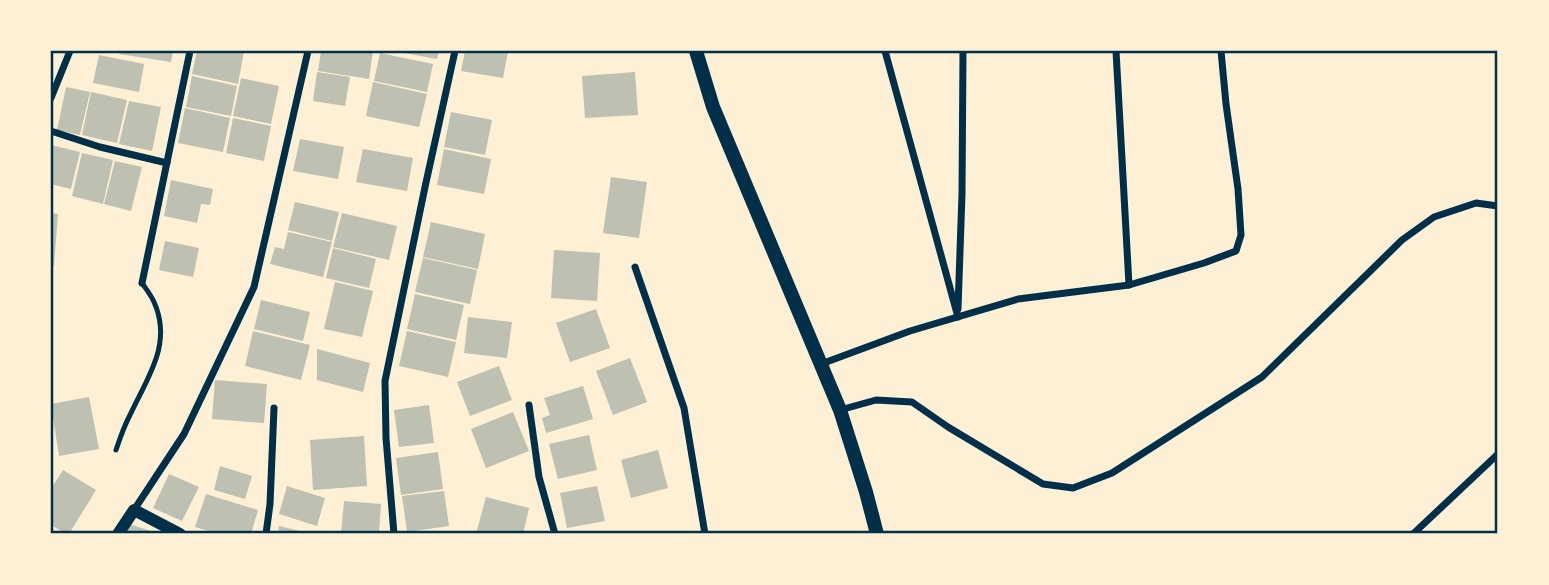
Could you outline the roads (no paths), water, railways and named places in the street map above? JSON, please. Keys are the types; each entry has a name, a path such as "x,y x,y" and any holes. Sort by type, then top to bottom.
{"main road":[{"path":"696,51 713,107 840,410 877,534"}],"street":[{"path":"51,98 70,51"},
{"path":"142,283 190,51"},
{"path":"118,534 184,434 254,287 308,51"},
{"path":"394,534 386,438 385,381 455,51"},
{"path":"885,51 958,317"},
{"path":"958,317 963,51"},
{"path":"1116,51 1129,285"},
{"path":"821,364 910,331 1018,299 1129,285 1236,251 1241,235 1238,189 1221,51"},
{"path":"51,131 100,147 167,163"},
{"path":"840,410 876,400 912,402 1042,484 1073,488 1112,473 1262,377 1402,240 1434,217 1476,203 1498,206"},
{"path":"635,267 684,408 705,534"},
{"path":"529,405 539,477 555,534"},
{"path":"266,534 270,505 274,408"},
{"path":"1413,534 1498,454"},
{"path":"134,510 180,534"}],"lane":[{"path":"116,450 129,416 152,373 159,346 161,324 154,302 142,283"}]}
